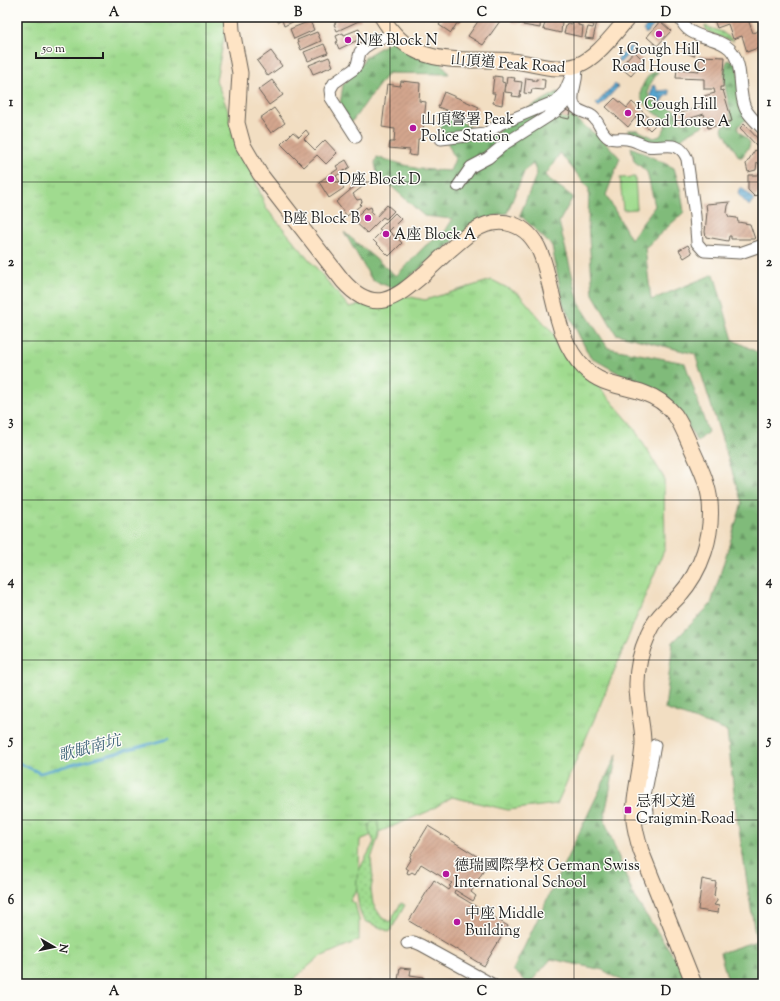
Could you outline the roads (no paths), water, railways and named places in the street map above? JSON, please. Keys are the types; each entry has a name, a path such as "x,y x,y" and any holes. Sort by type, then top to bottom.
{"main road":[{"path":"232,17 232,30 240,72 237,123 243,145 260,174 343,281 353,291 362,297 372,300 383,300 396,296 408,288 473,230 483,225 493,223 504,222 514,225 529,235 540,251 563,335 569,349 580,364 588,372 603,381 613,385 643,392 659,400 672,412 682,426 707,486 710,509 709,530 705,550 697,571 683,592 658,617 649,632 642,650 638,670 637,690 643,739 634,819 636,833 643,856 694,984"},
{"name":"山頂道 Peak Road","path":"382,17 394,34 414,50 436,58 505,60 525,62 553,68 565,68 583,63 591,57 629,17"}],"street":[{"path":"680,17 684,25 689,30 724,45 733,54 739,68 745,108 763,129"},
{"path":"356,137 331,98 330,90 334,83 354,69 357,65 360,52 365,47 373,42 394,34"},
{"path":"576,66 577,75 573,100 576,107 593,117 597,121 602,131 609,138 631,140 650,146 678,147 682,151 687,159 695,216 696,243 704,251 740,253 763,245"},
{"path":"441,139 485,134 500,124 556,101 565,91 576,66"},
{"path":"458,186 471,167 488,158 506,142 555,112 565,103 574,91"},
{"path":"634,819 643,817 648,812 645,796 655,745"},
{"path":"407,943 414,942 421,945 492,984"}],"water":[{"path":"655,17 660,19 646,34 643,30"},
{"path":"630,46 633,49 620,63 617,60"},
{"path":"615,84 618,87 599,107 596,104"},
{"path":"655,85 658,91 669,90 670,94 665,97 662,102 658,103 650,95 652,86"},
{"path":"741,187 754,199 749,206 738,194"}],"waterway":[{"name":"歌賦南坑","path":"17,762 40,773 168,739"}],"place":[{"name":"1 Gough Hill Road House C","path":"659,34"},
{"name":"N座 Block N","path":"348,40"},
{"name":"1 Gough Hill Road House A","path":"628,113"},
{"name":"山頂警署 Peak Police Station","path":"413,128"},
{"name":"D座 Block D","path":"331,179"},
{"name":"B座 Block B","path":"368,218"},
{"name":"A座 Block A","path":"386,234"},
{"name":"忌利文道 Craigmin Road","path":"628,810"},
{"name":"德瑞國際學校 German Swiss International School","path":"446,874"},
{"name":"中座 Middle Building","path":"457,922"}]}
